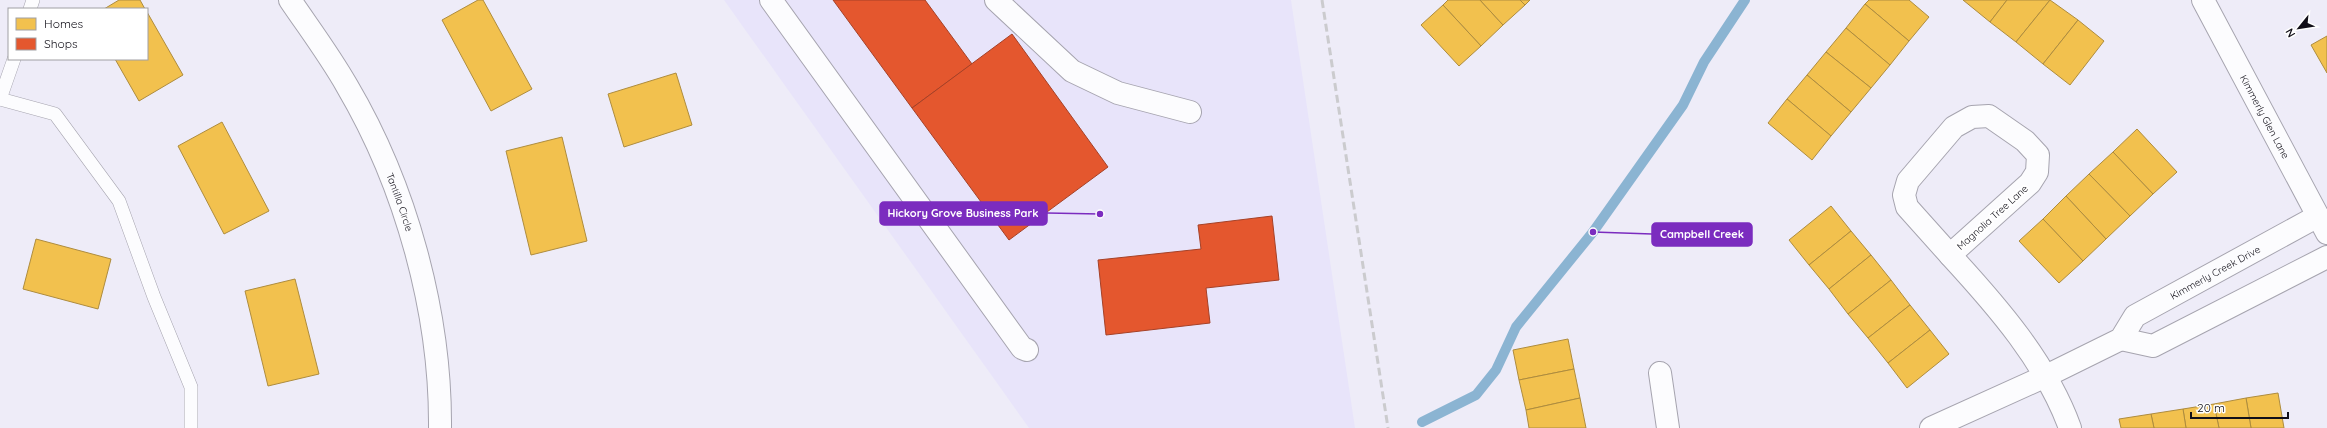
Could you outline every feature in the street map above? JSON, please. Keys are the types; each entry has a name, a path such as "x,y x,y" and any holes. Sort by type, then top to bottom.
{"street":[{"name":"Tantilla Circle","path":"290,0 347,85 367,123 400,200 428,299 440,387 440,428"},
{"path":"771,0 1018,341 1027,350"},
{"path":"996,0 1072,71 1118,93 1190,112"},
{"name":"Kimmerly Glen Lane","path":"2203,0 2322,225"},
{"name":"Magnolia Tree Lane","path":"1950,255 2030,183 2037,172 2038,155 2025,141 1989,116 1972,117 1954,127 1908,181 1904,195 1907,207 1950,255 2025,345 2046,376 2070,428"},
{"name":"Kimmerly Creek Drive","path":"2121,339 2135,316 2322,225"},
{"path":"1931,428 2046,376 2121,339 2153,346 2327,257"},
{"path":"1660,373 1668,428"}],"lane":[{"path":"14,60 0,99 55,114 119,201 154,297 191,387 192,428"}],"shaded area":[{"path":"724,0 1291,0 1355,428 1029,428"}],"building: Homes":[{"path":"119,0 140,0 144,8 106,8"},
{"path":"478,0 483,0 532,89 491,111 442,20"},
{"path":"1448,0 1480,0 1503,25 1481,46 1443,5"},
{"path":"1480,0 1520,0 1525,5 1503,25"},
{"path":"1520,0 1530,0 1525,5"},
{"path":"1869,0 1909,0 1929,17 1909,41 1865,4"},
{"path":"1963,0 2007,0 1990,22"},
{"path":"2007,0 2050,0 2016,42 1990,22"},
{"path":"2050,0 2078,20 2043,64 2016,42"},
{"path":"1865,4 1909,41 1890,65 1846,28"},
{"path":"1443,5 1481,46 1459,66 1421,25"},
{"path":"148,14 183,75 139,101 116,60 148,60"},
{"path":"2078,20 2104,41 2070,85 2043,64"},
{"path":"1846,28 1890,65 1871,88 1826,52"},
{"path":"2327,36 2327,73 2311,45"},
{"path":"1826,52 1871,88 1851,112 1807,75"},
{"path":"676,73 692,125 624,147 608,94"},
{"path":"1807,75 1851,112 1831,136 1787,99"},
{"path":"1787,99 1831,136 1812,160 1768,123"},
{"path":"222,122 269,211 224,234 178,146"},
{"path":"2137,129 2177,172 2153,194 2113,152"},
{"path":"562,137 587,241 531,255 506,151"},
{"path":"2113,152 2153,194 2130,216 2089,174"},
{"path":"2089,174 2130,216 2106,239 2066,196"},
{"path":"2066,196 2106,239 2083,261 2043,219"},
{"path":"1831,206 1851,231 1809,265 1789,240"},
{"path":"2043,219 2083,261 2059,283 2019,241"},
{"path":"1851,231 1871,255 1829,289 1809,265"},
{"path":"36,239 111,259 98,309 23,289"},
{"path":"1871,255 1891,280 1848,314 1829,289"},
{"path":"295,279 319,374 268,386 245,291"},
{"path":"1891,280 1910,305 1868,338 1848,314"},
{"path":"1910,305 1930,330 1888,363 1868,338"},
{"path":"1930,330 1949,354 1907,388 1888,363"},
{"path":"1568,339 1574,369 1519,380 1513,350"},
{"path":"1574,369 1580,398 1526,410 1519,380"},
{"path":"2278,393 2284,428 2251,428 2246,398"},
{"path":"1580,398 1586,428 1529,428 1526,410"},
{"path":"2246,398 2251,428 2219,428 2214,404"},
{"path":"2214,404 2219,428 2186,428 2183,409"},
{"path":"2183,409 2186,428 2154,428 2151,414"},
{"path":"2151,414 2154,428 2121,428 2119,419"}],"building: Shops":[{"path":"833,0 925,0 972,64 912,108"},
{"path":"1012,34 1108,167 1009,240 912,108"},
{"path":"1272,216 1279,280 1206,288 1210,323 1106,335 1098,260 1201,249 1198,225"}],"waterway":[{"path":"1422,422 1476,395 1496,370 1516,327 1593,232 1683,105 1704,62 1745,0"}],"railway":[{"path":"1322,0 1388,428"}],"place":[{"name":"Hickory Grove Business Park","path":"1100,214"},
{"name":"Campbell Creek","path":"1593,232"}]}
